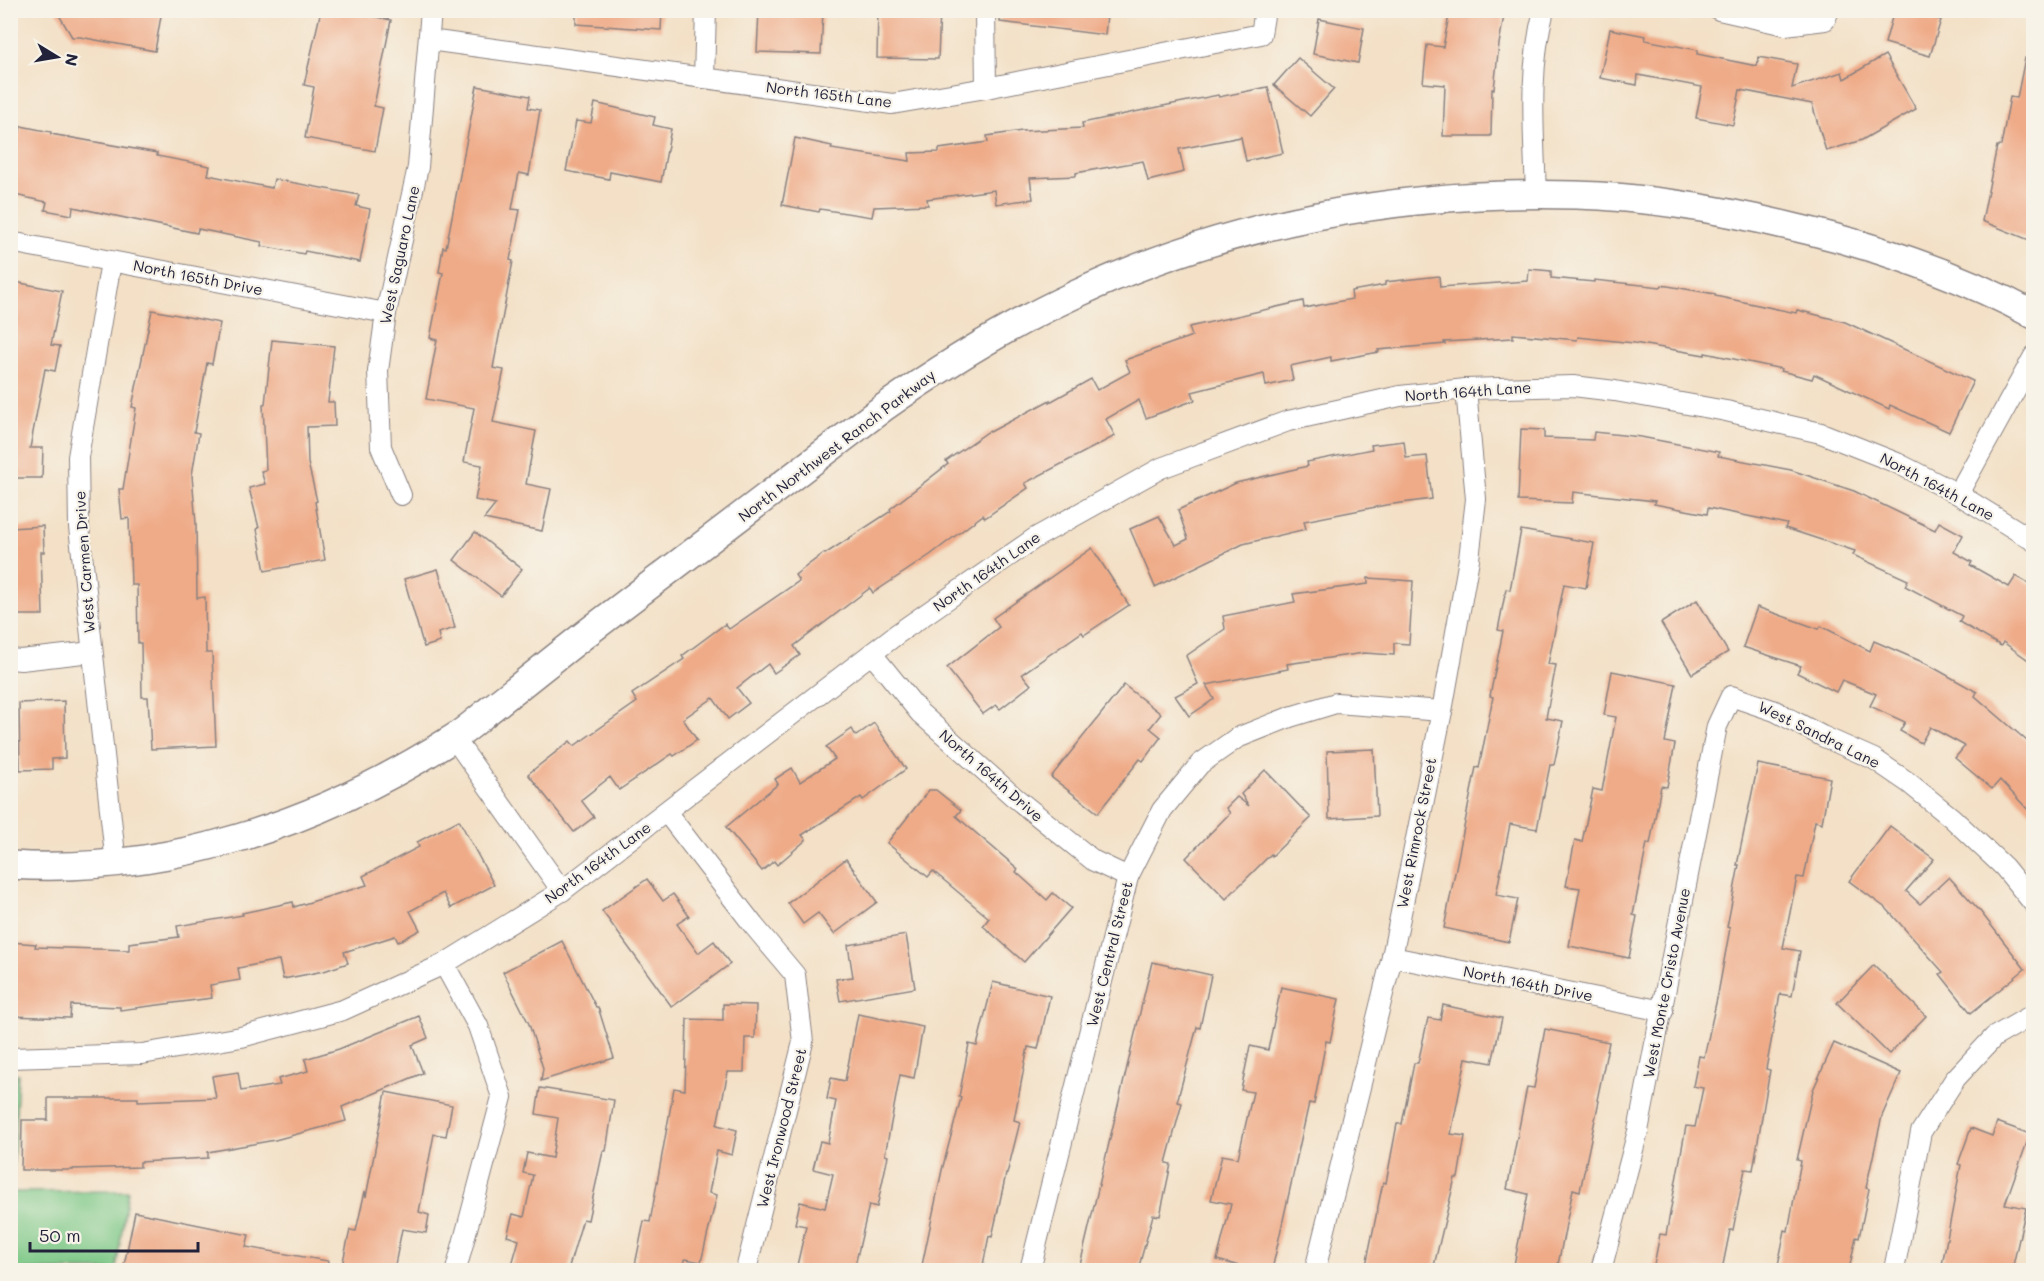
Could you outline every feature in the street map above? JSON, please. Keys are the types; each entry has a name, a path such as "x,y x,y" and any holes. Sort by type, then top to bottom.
{"main road":[{"name":"North Northwest Ranch Parkway","path":"10,865 45,867 116,864 199,850 236,840 314,813 378,782 454,738 584,635 928,376 1071,296 1170,257 1274,226 1373,206 1432,199 1536,194 1580,195 1705,208 1816,232 1870,247 1979,288 2034,315"}],"street":[{"name":"West Saguaro Lane","path":"401,495 381,447 378,371 386,313 418,167 431,10"},
{"path":"704,78 706,10"},
{"path":"985,10 986,88"},
{"name":"North 165th Lane","path":"429,40 892,104 1261,34 1265,10"},
{"path":"1536,194 1533,100 1538,35 1544,10"},
{"path":"1719,10 1785,25 1827,15"},
{"name":"North 165th Drive","path":"10,242 386,313"},
{"name":"West Carmen Drive","path":"111,262 78,457 79,527 116,864"},
{"path":"1958,494 2034,356"},
{"name":"North 164th Lane","path":"10,1058 142,1054 241,1037 343,1010 444,964 562,891 667,813 872,654 1035,538 1161,468 1288,422 1400,396 1466,389 1573,386 1615,391 1726,411 1821,433 1898,463 1958,494 2034,541"},
{"name":"West Rimrock Street","path":"1315,1270 1392,957 1442,711 1469,559 1476,499 1466,389"},
{"path":"10,659 21,660 92,652"},
{"name":"North 164th Drive","path":"872,654 920,713 1013,796 1094,861 1128,877"},
{"name":"West Sandra Lane","path":"1731,696 1775,711 1822,736 1874,759 1901,777 1953,818 2004,867 2034,904"},
{"name":"West Monte Cristo Avenue","path":"1601,1270 1638,1131 1717,726 1731,696"},
{"name":"West Central Street","path":"1030,1270 1128,877 1162,810 1200,765 1237,738 1290,717 1336,703 1442,711"},
{"path":"454,738 562,891"},
{"name":"West Ironwood Street","path":"667,813 795,975 803,1042 746,1270"},
{"name":"North 164th Drive","path":"1392,957 1663,1011"},
{"path":"444,964 478,1026 502,1096 456,1270"},
{"path":"1894,1270 1921,1132 1955,1079 1994,1037 2034,1014"}],"green space":[{"path":"11,1073 18,1074 12,1192 128,1191 116,1270 11,1270"}],"building":[{"path":"56,10 162,10 155,51 72,37"},
{"path":"321,10 373,10 371,16 391,20 374,106 383,108 375,151 305,138 314,87 304,85"},
{"path":"576,10 662,10 661,30 576,24"},
{"path":"759,10 823,10 821,54 757,52"},
{"path":"878,10 940,10 938,59 877,58"},
{"path":"1001,10 1102,10 1101,13 1107,14 1105,35 1000,22"},
{"path":"1450,10 1505,10 1494,89 1492,89 1491,136 1443,136 1445,85 1423,83 1427,45 1443,47"},
{"path":"1894,10 1909,10 1941,20 1930,56 1885,43"},
{"path":"1319,19 1364,28 1358,63 1313,54"},
{"path":"1610,29 1646,36 1645,40 1698,50 1697,54 1757,66 1759,57 1797,64 1792,88 1842,72 1844,79 1885,55 1916,109 1862,140 1826,151 1812,104 1740,90 1733,125 1696,118 1702,87 1638,75 1637,85 1600,78"},
{"path":"1298,58 1334,89 1310,116 1274,85"},
{"path":"2025,58 2034,59 2034,242 1982,221 1997,146 2001,146 2010,97 2017,98"},
{"path":"477,86 530,96 528,108 540,110 529,175 519,173 512,209 520,210 493,368 504,370 493,422 536,431 526,484 551,489 542,531 484,519 496,504 475,500 482,465 464,462 474,408 426,399 437,340 430,338 443,273 439,272 443,247 446,248"},
{"path":"1268,87 1283,153 1246,161 1241,137 1179,149 1184,172 1148,181 1143,161 1076,173 1076,176 1030,178 1033,199 996,204 994,190 927,199 928,205 874,207 872,217 820,209 819,212 782,205 795,138 832,146 831,149 910,161 909,153 939,152 939,149 988,142 987,136 1022,131 1083,128 1082,123"},
{"path":"595,103 655,117 653,125 671,129 661,182 610,172 609,179 566,171 576,121 591,123"},
{"path":"21,126 210,166 208,175 272,188 274,179 359,195 356,206 370,209 360,262 305,251 304,254 261,246 262,242 198,229 197,233 73,207 72,215 45,210 47,202 10,194 10,133 19,135"},
{"path":"1529,269 1551,271 1551,278 1661,287 1662,285 1715,294 1715,296 1796,313 1797,310 1845,322 1973,381 1949,432 1890,405 1889,409 1814,374 1812,379 1781,371 1782,369 1705,353 1705,355 1634,343 1578,337 1577,340 1513,334 1513,338 1444,342 1445,344 1378,350 1379,352 1331,361 1331,357 1290,366 1293,380 1266,386 1264,374 1192,392 1195,400 1146,418 1139,400 1106,419 1115,436 1025,483 1028,488 985,518 983,515 930,555 873,593 870,588 794,646 800,655 774,673 768,664 737,688 749,703 728,719 713,698 683,719 697,740 619,790 610,777 581,800 594,817 574,832 528,774 570,741 574,746 637,702 632,694 684,659 682,656 725,624 729,629 799,581 795,575 824,553 891,511 890,509 948,464 946,461 989,431 1050,400 1050,402 1091,379 1097,390 1130,372 1125,360 1192,336 1189,327 1303,301 1304,308 1352,299 1351,291 1385,285 1385,282 1439,276 1440,287 1528,281"},
{"path":"10,281 62,291 51,345 60,346 55,371 45,369 30,448 43,448 42,478 10,478"},
{"path":"152,310 220,323 212,364 207,363 194,432 199,433 192,475 196,524 197,598 205,597 206,653 212,653 216,746 151,749 148,697 142,697 137,585 131,585 129,518 122,519 119,489 123,489 136,408 132,407"},
{"path":"272,340 334,346 328,402 334,402 335,426 307,427 308,463 317,501 315,502 325,560 265,571 257,529 259,528 249,488 265,484 261,471 266,470 263,404 265,404"},
{"path":"1521,429 1544,430 1544,438 1593,440 1594,432 1641,437 1719,452 1718,456 1791,470 1854,491 1935,530 1939,522 1963,535 1954,552 1972,562 1970,565 2009,587 2016,576 2034,586 2034,664 2003,642 2001,646 1959,622 1962,616 1905,586 1908,580 1853,555 1855,551 1785,528 1787,524 1708,508 1707,514 1654,504 1655,501 1573,492 1572,503 1518,501"},
{"path":"1404,441 1406,458 1427,456 1432,499 1386,505 1304,521 1306,529 1243,544 1155,587 1130,529 1159,516 1176,545 1188,539 1178,510 1236,483 1308,466 1307,462 1372,449 1371,445"},
{"path":"43,526 44,552 41,552 43,615 10,615 10,528"},
{"path":"1521,530 1594,543 1586,588 1564,584 1548,664 1556,665 1546,718 1563,721 1554,765 1550,765 1537,829 1510,824 1496,895 1518,899 1509,942 1444,928 1476,767 1479,768 1493,697 1490,696 1503,631 1498,630 1506,589 1510,590"},
{"path":"475,532 522,569 501,596 454,560"},
{"path":"1092,548 1129,605 1084,635 1082,632 1022,674 1031,685 1000,709 996,705 983,714 947,668 999,627 993,618"},
{"path":"438,569 455,628 438,633 440,642 424,647 404,579"},
{"path":"1368,578 1413,581 1409,644 1394,643 1394,655 1364,653 1287,664 1288,669 1206,685 1214,699 1189,716 1175,696 1198,684 1186,656 1225,629 1223,616 1295,602 1293,594 1368,584"},
{"path":"1697,600 1728,652 1692,674 1661,623"},
{"path":"1757,607 1819,629 1821,626 1870,651 1874,641 1927,664 1977,692 1975,696 2034,747 2034,816 2000,780 1992,789 1955,758 1965,746 1930,727 1921,743 1900,731 1905,722 1870,706 1876,694 1842,680 1836,692 1797,673 1801,666 1743,647"},
{"path":"1612,671 1676,684 1665,742 1675,744 1667,787 1661,786 1650,844 1647,843 1633,915 1637,916 1629,958 1569,946 1580,888 1566,886 1575,840 1582,842 1593,789 1602,791 1616,717 1604,715"},
{"path":"1124,685 1161,714 1150,728 1161,737 1143,761 1140,759 1098,813 1051,777"},
{"path":"64,701 65,758 52,759 52,769 20,770 19,703"},
{"path":"874,723 906,769 863,800 861,797 802,835 806,840 777,865 774,861 762,871 726,827 778,784 775,779 792,768 800,782 835,759 826,747 852,729 856,736"},
{"path":"1374,749 1377,816 1329,819 1327,751"},
{"path":"1758,764 1830,778 1822,823 1815,821 1804,878 1797,877 1783,948 1800,951 1792,996 1780,994 1766,1069 1770,1070 1753,1170 1745,1169 1733,1230 1730,1230 1722,1270 1653,1270 1660,1234 1666,1235 1686,1126 1695,1127 1703,1088 1693,1086 1699,1056 1704,1057 1718,994 1730,928 1727,927 1739,865 1737,865"},
{"path":"1265,770 1311,818 1226,899 1186,858 1230,813 1226,808 1237,797 1249,806 1241,794"},
{"path":"929,790 936,790 961,810 956,816 1018,869 1016,872 1047,900 1053,893 1071,908 1024,962 983,926 989,918 933,871 928,877 887,843"},
{"path":"459,820 494,885 451,908 443,893 410,911 420,930 398,942 395,936 344,952 348,963 324,971 283,979 279,960 238,968 240,980 210,985 212,998 120,1010 120,1007 71,1005 70,1018 10,1016 10,942 36,944 35,947 129,950 129,943 179,937 177,926 243,915 242,913 293,902 294,907 367,885 363,876 419,847 417,842"},
{"path":"1890,826 1934,859 1906,891 1920,904 1949,877 1980,911 2025,969 1971,1013 1940,974 1943,972 1887,909 1849,881"},
{"path":"846,859 877,902 834,934 818,913 803,924 788,903"},
{"path":"647,879 663,901 673,894 689,916 677,924 698,953 714,941 730,964 672,1007 602,911"},
{"path":"906,935 915,988 840,1001 836,979 853,977 848,945"},
{"path":"562,941 598,1007 614,1058 541,1081 543,1068 529,1024 503,972"},
{"path":"1152,962 1211,975 1200,1028 1197,1027 1177,1102 1182,1103 1166,1163 1171,1164 1160,1216 1153,1215 1138,1270 1100,1270 1080,1265"},
{"path":"1874,965 1926,1016 1889,1054 1837,1003"},
{"path":"993,982 1050,996 1038,1049 1028,1047 1014,1120 1020,1122 992,1237 989,1236 982,1270 921,1270 942,1170 961,1098 959,1097 969,1044 977,1046"},
{"path":"1281,987 1339,999 1330,1042 1326,1041 1314,1104 1309,1103 1272,1270 1255,1270 1217,1260 1231,1204 1211,1200 1222,1155 1238,1158 1253,1092 1241,1090 1250,1046 1268,1050"},
{"path":"723,1004 756,1005 755,1038 745,1038 744,1072 728,1072 717,1125 737,1130 732,1155 717,1151 709,1193 717,1195 701,1262 685,1259 683,1270 634,1270 644,1221 650,1222 674,1088 685,1090 687,1019 723,1020"},
{"path":"1443,1005 1502,1018 1492,1063 1466,1058 1451,1134 1465,1136 1458,1178 1455,1178 1433,1270 1365,1270 1383,1182 1386,1183 1397,1124 1402,1124 1414,1063 1418,1063 1428,1018 1440,1020"},
{"path":"858,1014 923,1027 914,1078 900,1075 885,1155 888,1156 877,1207 869,1205 854,1270 796,1270 806,1226 795,1224 800,1202 825,1208 833,1174 813,1169 820,1141 828,1143 836,1101 827,1099 831,1078 845,1081"},
{"path":"419,1016 428,1038 412,1045 423,1073 342,1107 346,1121 275,1140 208,1152 208,1158 140,1162 140,1167 21,1170 22,1120 48,1120 48,1098 138,1098 138,1101 216,1098 212,1076 238,1072 241,1091 280,1085 278,1079 308,1071 305,1059 339,1049"},
{"path":"1545,1029 1609,1042 1580,1191 1573,1189 1557,1270 1513,1270 1528,1194 1507,1189 1527,1087 1534,1088"},
{"path":"1834,1043 1901,1073 1882,1116 1866,1188 1869,1189 1859,1238 1856,1237 1849,1270 1777,1270 1785,1230 1788,1231 1801,1161 1797,1160 1813,1090"},
{"path":"540,1088 614,1100 606,1151 603,1151 588,1220 583,1219 568,1270 511,1268 519,1240 507,1236 513,1214 524,1217 533,1175 523,1173 527,1153 552,1158 558,1118 536,1114"},
{"path":"386,1092 452,1105 446,1136 434,1134 419,1212 429,1215 426,1233 402,1229 394,1270 341,1270 350,1230 356,1231 365,1191 366,1197"},
{"path":"1997,1122 2030,1134 2005,1204 2026,1208 2012,1270 1941,1270 1961,1165 1958,1164 1971,1128 1992,1136"},
{"path":"135,1212 249,1235 246,1247 328,1261 327,1270 123,1270"}]}
